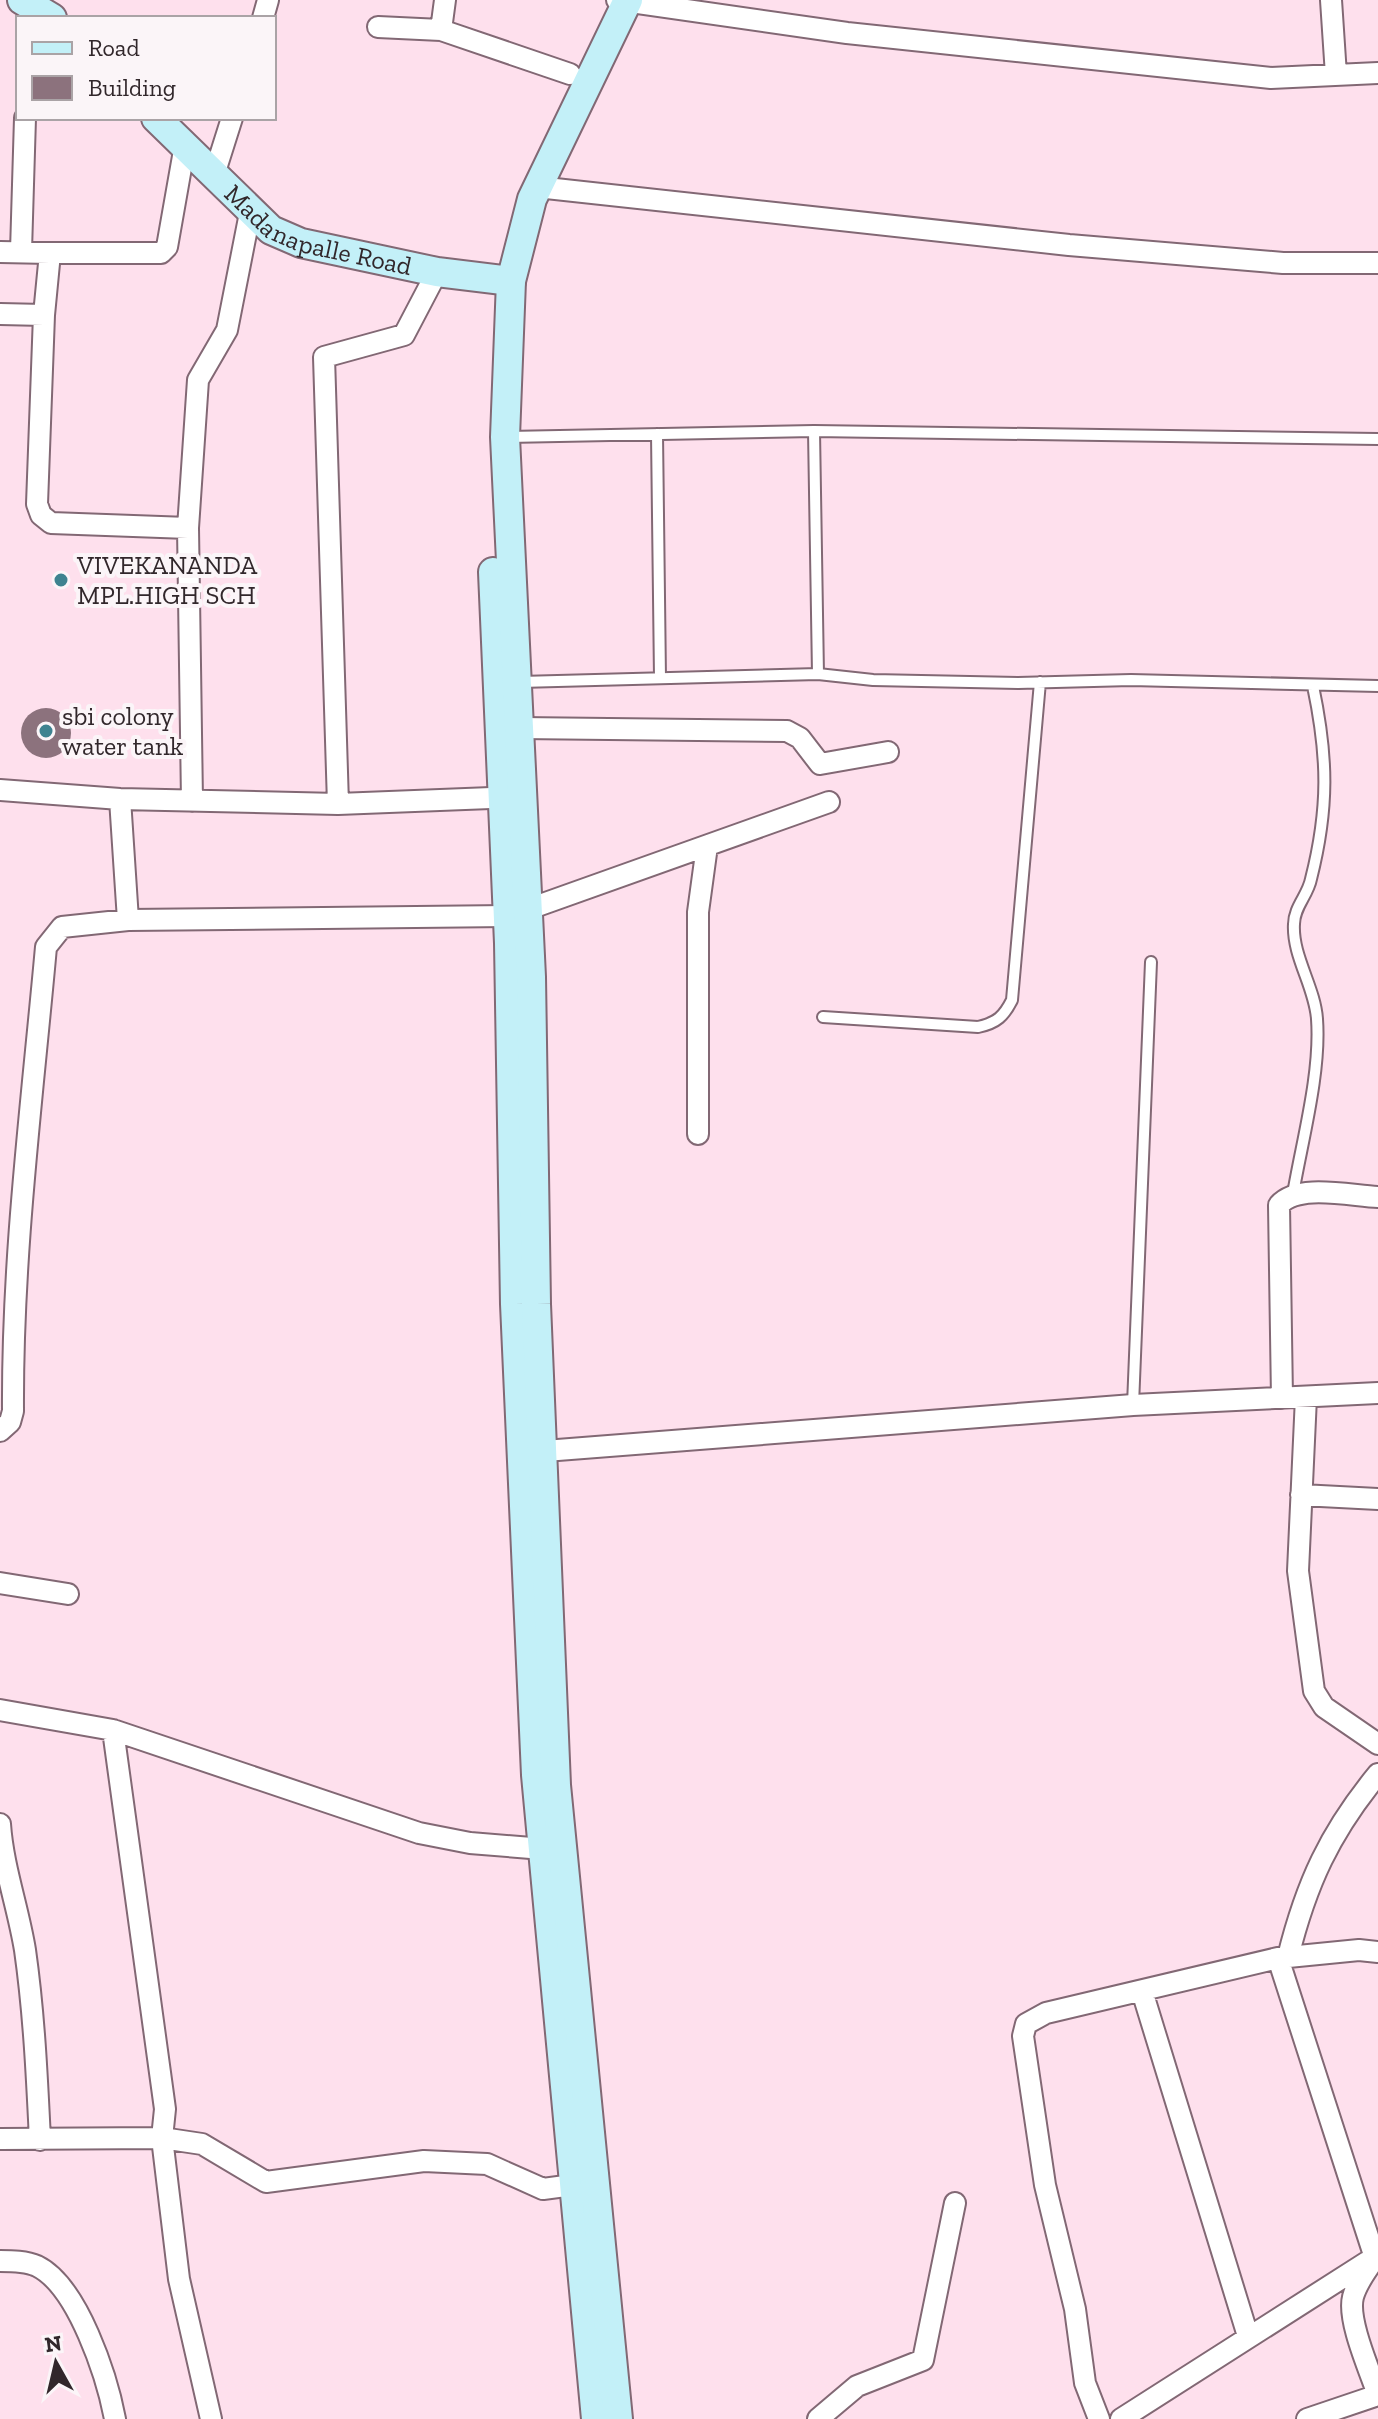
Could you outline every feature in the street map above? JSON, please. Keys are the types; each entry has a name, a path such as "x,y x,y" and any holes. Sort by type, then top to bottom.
{"main road":[{"path":"22,0 49,16"},
{"path":"596,2419 573,2185 552,1850 532,1452 512,798 488,440 503,279 517,186 570,74 620,1"},
{"path":"512,798 520,728 505,437 503,279 537,187 620,1"},
{"name":"Madanapalle Road","path":"158,120 250,213 271,230 301,243 437,272 503,279"},
{"path":"552,1850 618,2419"}],"street":[{"path":"441,30 445,0"},
{"path":"1331,0 1336,75"},
{"path":"620,1 862,35 1271,78 1378,73"},
{"path":"378,27 441,30 570,74"},
{"path":"25,120 10,252 161,253 167,247 185,145"},
{"path":"214,175 231,120"},
{"path":"537,187 1069,245 1283,263 1378,263"},
{"path":"192,801 188,528 198,380 227,330 250,213"},
{"path":"50,253 44,315 37,504 41,515 51,523 188,528"},
{"path":"338,804 324,357 404,335 437,272"},
{"path":"0,314 44,315"},
{"path":"520,728 787,731 800,738 820,764 888,752"},
{"path":"0,790 120,799 338,804 512,798"},
{"path":"120,799 128,920"},
{"path":"0,1431 10,1422 13,1411 12,1344 24,1161 46,947 62,927 128,920 517,913 829,802"},
{"path":"698,1134 698,912 707,846"},
{"path":"1282,1398 1279,1205 1293,1194 1378,1197"},
{"path":"532,1452 1133,1405 1378,1393"},
{"path":"1306,1397 1298,1571 1314,1691 1324,1707 1378,1744"},
{"path":"1301,1495 1378,1499"},
{"path":"0,1583 68,1594"},
{"path":"0,1710 113,1730 419,1833 552,1850"},
{"path":"113,1730 165,2109 162,2138 179,2279 211,2419"},
{"path":"1376,2257 1283,1958 1325,1848 1346,1813 1378,1774"},
{"path":"0,1824 2,1855 25,1947 40,2140"},
{"path":"1099,2419 1085,2383 1075,2309 1045,2185 1023,2036 1026,2024 1033,2018 1283,1958 1359,1950 1378,1952"},
{"path":"1142,1991 1248,2336"},
{"path":"0,2139 162,2138 202,2144 266,2182 424,2161 487,2164 543,2189 573,2185"},
{"path":"818,2419 857,2386 923,2360 955,2203"},
{"path":"1121,2419 1376,2257"},
{"path":"1307,2419 1378,2395 1351,2301 1357,2285 1376,2257"},
{"path":"0,2261 36,2266 53,2277 71,2301 105,2375 115,2419"}],"lane":[{"path":"505,437 814,431 1378,439"},
{"path":"814,431 818,674"},
{"path":"657,434 660,678"},
{"path":"518,682 818,674 873,680 1131,680 1378,686"},
{"path":"823,1017 978,1027 993,1024 1005,1014 1012,1000 1040,682"},
{"path":"1293,1194 1318,1035 1315,1002 1293,926 1295,912 1311,884 1326,801 1324,737 1313,686"},
{"path":"1133,1405 1151,962"}],"building":[{"name":"sbi colony water tank","path":"36,709 56,709 70,723 70,743 56,757 36,757 22,743 22,723"}],"place":[{"name":"VIVEKANANDA MPL.HIGH SCH","path":"61,580"},
{"name":"sbi colony water tank","path":"46,731"}]}
